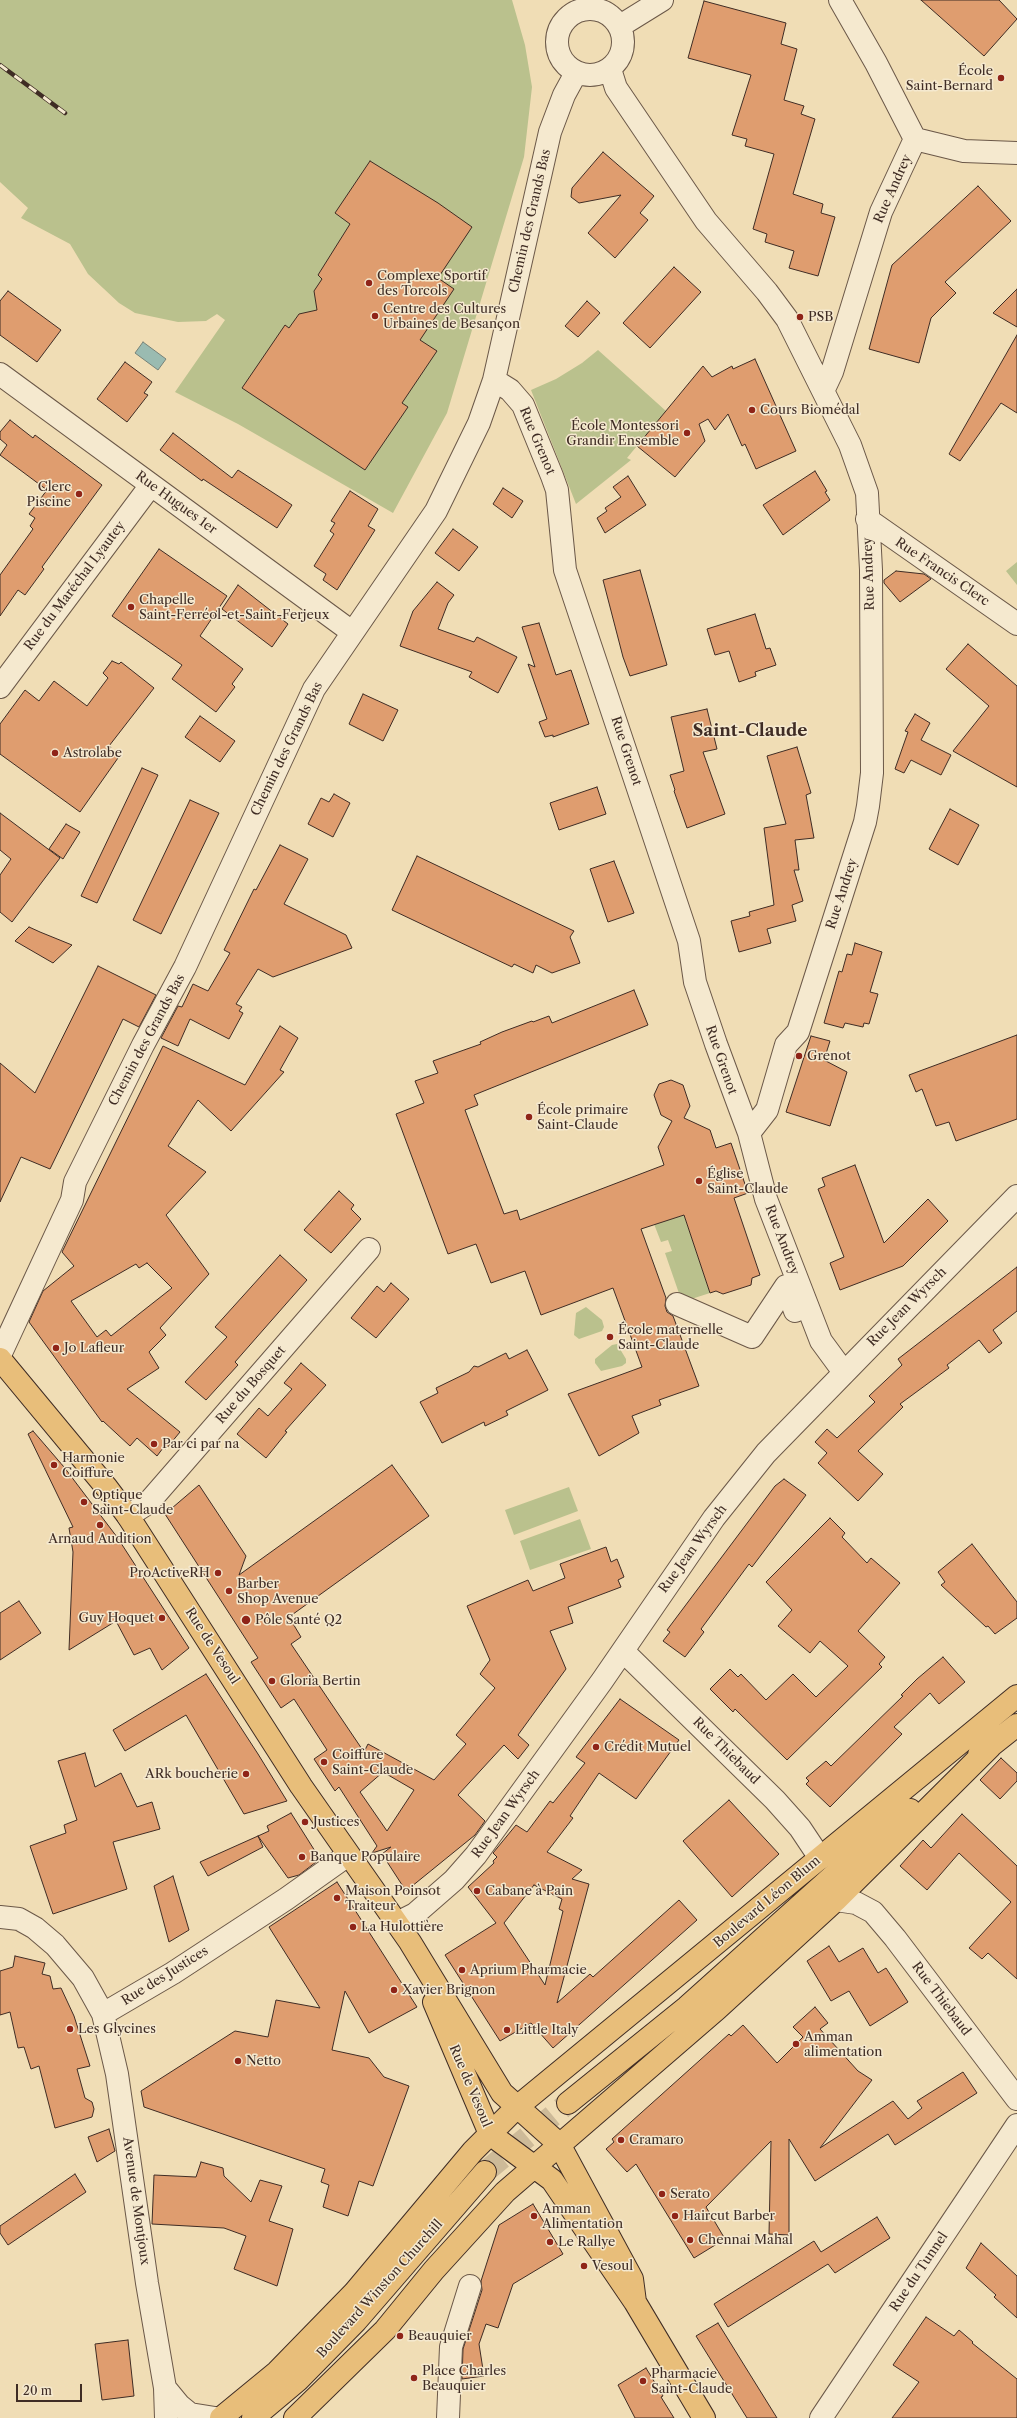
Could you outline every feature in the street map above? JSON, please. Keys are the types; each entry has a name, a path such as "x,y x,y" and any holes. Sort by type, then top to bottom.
{"main road":[{"name":"Rue de Vesoul","path":"0,1359 107,1488 128,1516 301,1786 410,1942 502,2093 559,2144 632,2279 635,2302"},
{"name":"Boulevard Léon Blum","path":"221,2418 277,2372 354,2293 490,2134 517,2107 1017,1696"},
{"path":"882,1832 1017,1725"},
{"path":"882,1832 974,1731"},
{"path":"295,2418 385,2330 434,2270 500,2198 559,2144 717,2009 836,1900 990,1747"},
{"name":"Boulevard Léon Blum","path":"568,2104 686,2006 882,1832"},
{"name":"Rue de Vesoul","path":"410,1942 490,2134 552,2180 635,2302 704,2418"},
{"name":"Boulevard Winston Churchill","path":"253,2418 298,2380 356,2321 485,2172"}],"street":[{"path":"620,26 662,0"},
{"name":"Rue Andrey","path":"824,389 832,372 881,212 916,139 876,63 840,0"},
{"path":"572,6 605,11 620,26 623,44 619,58 610,69 599,74 588,75 576,72 560,58 556,48 559,27 566,18 572,6"},
{"name":"Rue Andrey","path":"610,69 616,88 706,221 767,292 787,319 824,389 863,478 867,493 867,519 871,570 872,773 868,806 860,837 798,1032 786,1045 767,1110 749,1133 766,1199 821,1341 843,1371"},
{"name":"Chemin des Grands Bas","path":"0,1355 72,1200 75,1182 142,1045 185,967 314,689 436,511 479,423 494,380 550,132 564,95 576,72"},
{"path":"916,139 964,151 1017,153"},
{"name":"Rue Hugues 1er","path":"0,374 352,632"},
{"name":"Rue Grenot","path":"494,380 510,390 523,405 557,490 564,570 689,941 695,982 711,1031 749,1133"},
{"name":"Rue du Maréchal Lyautey","path":"0,687 151,485"},
{"name":"Rue Francis Clerc","path":"867,519 1017,624"},
{"name":"Rue Jean Wyrsch","path":"397,1923 415,1914 454,1880 476,1855 668,1584 752,1469 843,1371 1017,1196"},
{"name":"Rue du Bosquet","path":"128,1516 148,1503 370,1249"},
{"path":"677,1304 752,1337 786,1286 807,1346"},
{"name":"Rue Thiebaud","path":"622,1651 732,1757 800,1828 820,1858"},
{"name":"Rue des Justices","path":"103,2014 179,1968 348,1855"},
{"name":"Rue Thiebaud","path":"836,1900 856,1903 873,1912 895,1938 1017,2099"},
{"path":"0,1917 19,1919 35,1928 55,1945 83,1978 103,2014"},
{"name":"Avenue de Montjoux","path":"103,2014 117,2074 147,2283 165,2388 166,2418"},
{"name":"Rue du Tunnel","path":"821,2418 1017,2125"},
{"path":"448,2418 451,2347 470,2286"},
{"path":"165,2388 179,2406 190,2414 216,2418"}],"green space":[{"name":"Complexe Sportif des Torcols","path":"0,0 512,0 525,45 532,87 524,157 447,413 393,513 238,424 175,392 225,320 217,314 206,321 178,322 135,313 119,303 88,274 70,244 21,218 28,208 0,182"},
{"path":"598,350 666,411 627,458 631,460 576,504 531,390 556,379 582,363"},
{"path":"1017,562 1017,585 1006,571"},
{"path":"684,1215 710,1293 682,1302 665,1253 672,1251 668,1240 661,1242 654,1224"},
{"path":"586,1307 602,1320 604,1327 602,1331 579,1339 574,1335 576,1313"},
{"path":"617,1344 626,1359 626,1363 622,1366 601,1371 595,1363 595,1359 612,1345"},
{"path":"569,1487 578,1511 514,1535 505,1510"},
{"path":"580,1519 591,1549 530,1570 520,1541"}],"water":[{"path":"143,342 166,359 158,370 135,353"}],"building":[{"path":"921,0 999,0 1017,19 984,56"},
{"path":"704,1 786,23 781,44 797,49 784,100 804,106 801,114 815,119 793,194 823,204 821,213 835,217 818,276 789,268 794,251 765,242 767,234 753,229 774,154 745,146 747,139 732,135 751,75 688,58"},
{"path":"603,152 654,196 640,213 648,220 615,258 588,233 621,195 579,203 571,197 572,188"},
{"name":"Centre des Cultures Urbaines de Besançon","path":"370,161 438,203 472,227 438,278 454,289 420,340 437,351 402,403 408,407 365,470 242,388 285,325 289,328 299,314 317,310 314,291 322,279 318,275 350,224 335,213"},
{"path":"978,186 1011,221 945,282 956,293 931,318 919,363 869,349 892,265"},
{"path":"674,267 701,292 650,348 623,323"},
{"path":"1017,289 1017,327 993,313"},
{"path":"8,291 61,330 37,362 0,335 0,301"},
{"path":"587,301 600,313 578,337 565,326"},
{"path":"1017,335 1017,413 1001,403 960,461 949,454"},
{"path":"755,359 796,451 756,469 745,444 742,446 728,414 715,430 708,419 699,424 705,441 675,477 637,446 703,366 712,377 732,366 733,369"},
{"path":"125,362 152,382 144,393 148,395 127,422 97,399"},
{"path":"10,420 33,438 35,435 102,485 42,567 44,569 25,595 18,590 0,616 0,575 33,529 30,526 35,518 29,514 47,490 0,455 7,445 0,439 0,432"},
{"path":"173,433 232,478 238,470 292,505 277,528 203,479 202,481 160,450"},
{"path":"815,471 827,491 825,492 830,500 783,535 763,505"},
{"path":"628,476 646,505 605,533 597,518 607,511 605,508 621,497 613,487"},
{"path":"503,488 523,501 512,518 493,504"},
{"path":"350,491 378,509 368,526 375,530 337,590 323,580 326,574 314,566 334,534 330,531 335,523 331,521"},
{"path":"453,529 478,547 459,571 435,553"},
{"path":"159,549 227,596 200,636 243,669 232,684 235,687 216,712 172,679 182,665 112,616"},
{"path":"640,570 667,665 630,676 623,657 603,580"},
{"path":"896,571 924,574 931,579 900,602 884,583 884,580"},
{"path":"437,582 454,595 448,603 438,629 474,642 477,637 517,657 498,693 469,677 472,672 400,646 413,611"},
{"path":"238,585 288,624 272,647 222,609"},
{"path":"755,614 766,649 770,648 776,665 755,672 756,676 739,682 729,651 715,655 707,629"},
{"path":"539,623 556,675 571,670 589,724 553,737 553,735 545,737 539,722 547,719 528,664 535,667 522,627"},
{"path":"968,644 1017,686 1017,787 953,751 989,706 946,669"},
{"name":"Astrolabe","path":"112,661 119,664 121,662 154,688 109,746 111,747 108,751 118,758 80,812 0,754 0,724 25,690 39,701 54,681 87,706 108,678 103,673"},
{"path":"363,694 398,710 383,741 349,724"},
{"path":"707,709 717,749 703,752 725,814 687,828 670,775 684,771 671,717"},
{"path":"915,714 930,723 921,740 951,755 941,775 911,760 904,773 895,769 908,732 905,731"},
{"path":"200,716 235,741 220,762 185,737"},
{"path":"797,747 811,793 806,795 814,838 795,840 799,870 794,870 803,901 792,905 796,921 767,929 771,943 739,952 731,921 750,916 749,912 774,905 764,828 786,824 767,756"},
{"path":"142,768 158,775 97,903 81,896"},
{"path":"597,787 606,814 559,830 550,803"},
{"path":"334,794 350,803 333,837 308,824 321,798 329,802"},
{"path":"190,800 219,813 161,934 133,920"},
{"path":"950,809 979,825 958,865 929,849"},
{"path":"0,813 60,858 12,922 0,912 0,875 11,859 0,850"},
{"path":"66,824 80,832 63,859 49,849"},
{"path":"280,845 308,859 284,904 346,935 352,948 273,977 258,969 236,1004 242,1007 239,1011 243,1013 229,1039 190,1019 178,1046 161,1038 178,1006 182,1007 193,984 208,991 230,953 224,950 254,889 256,890"},
{"path":"417,856 574,931 570,937 580,963 552,973 536,965 533,973 514,964 512,967 392,910"},
{"path":"614,861 634,913 608,922 590,869"},
{"path":"29,927 72,945 53,963 15,941"},
{"path":"855,943 882,952 870,992 878,994 869,1024 864,1023 863,1027 845,1023 843,1028 824,1023 839,971 842,972 847,954 852,955"},
{"path":"98,966 156,995 139,1027 123,1019 50,1169 21,1157 0,1202 0,1063 35,1093"},
{"path":"634,990 648,1025 474,1095 478,1105 465,1110 504,1214 517,1210 520,1220 664,1165 658,1147 672,1121 661,1115 654,1095 659,1084 671,1080 683,1085 690,1106 684,1118 710,1130 716,1148 731,1143 748,1193 734,1198 760,1275 752,1278 751,1285 723,1294 716,1291 710,1293 684,1215 641,1229 666,1298 665,1306 667,1312 673,1316 699,1386 659,1400 661,1405 632,1416 639,1433 599,1456 568,1394 642,1367 613,1288 541,1315 525,1271 491,1283 476,1244 448,1254 396,1114 424,1103 415,1081 438,1073 433,1061 481,1044 480,1042 502,1032 532,1021 533,1022 549,1016 552,1023"},
{"path":"280,1026 298,1038 280,1070 284,1072 231,1131 198,1100 168,1146 206,1172 166,1215 209,1274 160,1328 166,1335 149,1352 159,1368 127,1389 180,1432 166,1449 163,1448 157,1456 137,1438 130,1446 103,1421 102,1422 29,1322 43,1291 74,1266 62,1252 163,1046 245,1085","holes":["147,1263 172,1288 111,1336 106,1330 97,1337 71,1301 136,1264 139,1268"]},
{"path":"1017,1035 1017,1119 956,1141 949,1122 936,1126 922,1089 916,1092 909,1075"},
{"path":"811,1036 830,1041 824,1060 847,1072 830,1126 786,1112"},
{"path":"855,1165 884,1243 928,1199 948,1221 903,1266 840,1290 830,1263 844,1257 818,1189 825,1186 822,1178"},
{"path":"339,1191 354,1205 351,1209 361,1219 331,1253 304,1230"},
{"path":"280,1255 307,1280 235,1362 238,1365 206,1400 185,1382 227,1337 215,1327"},
{"path":"1017,1267 1017,1311 993,1330 1002,1343 989,1353 979,1340 947,1365 949,1368 900,1404 903,1407 858,1451 883,1474 858,1501 818,1463 827,1453 815,1442 827,1429 837,1438 875,1402 869,1396 902,1365 898,1359"},
{"path":"391,1283 409,1299 376,1338 351,1318 377,1286 384,1292"},
{"path":"527,1350 548,1390 506,1411 508,1415 485,1426 484,1422 442,1443 420,1402 438,1393 436,1388 469,1372 474,1366 478,1367 506,1353 509,1359"},
{"path":"301,1363 326,1385 285,1431 287,1432 266,1458 237,1434 259,1408 268,1416 292,1389 284,1383"},
{"path":"33,1431 64,1467 117,1537 189,1648 162,1670 150,1648 134,1655 116,1621 69,1650 73,1552 69,1528 73,1527 28,1434"},
{"path":"392,1465 429,1516 289,1617 301,1637 291,1644 364,1752 368,1744 434,1780 466,1744 456,1735 495,1688 480,1674 490,1660 467,1606 528,1580 533,1591 565,1578 560,1564 606,1547 611,1562 617,1559 624,1577 618,1580 621,1587 568,1607 573,1623 550,1631 566,1669 518,1735 529,1745 518,1759 504,1745 458,1795 485,1821 475,1835 406,1891 382,1854 391,1847 372,1853 377,1846 339,1787 335,1791 314,1759 327,1750 294,1699 281,1708 251,1662 258,1658 165,1514 199,1485 246,1556 239,1575","holes":["383,1772 414,1790 387,1831 360,1792"]},
{"path":"784,1479 806,1495 752,1567 749,1564 701,1629 704,1632 685,1657 663,1641 670,1632 667,1630 775,1486"},
{"path":"830,1518 845,1533 842,1537 867,1563 871,1558 900,1583 858,1631 885,1657 879,1664 882,1667 787,1760 735,1709 733,1712 710,1689 730,1669 738,1677 741,1674 766,1700 793,1674 816,1697 848,1666 820,1641 810,1653 778,1626 792,1610 766,1582"},
{"path":"972,1544 1017,1602 1017,1618 995,1634 988,1626 986,1627 941,1585 945,1582 938,1572"},
{"path":"19,1601 41,1633 0,1660 0,1613"},
{"path":"943,1657 965,1682 939,1704 930,1693 894,1727 902,1734 830,1807 806,1784 809,1781 806,1778 826,1761 831,1766 903,1696 901,1695 917,1679"},
{"path":"206,1674 287,1801 244,1814 186,1715 125,1751 113,1730"},
{"path":"620,1699 679,1740 636,1799 599,1773 570,1816 573,1818 547,1852 582,1870 572,1879 589,1884 557,2003 590,1974 593,1977 679,1900 697,1920 553,2048 531,2023 500,2041 445,1955 496,1923 468,1887 494,1863 493,1861 497,1857 493,1853 516,1825 527,1832 550,1801 553,1803 585,1763 576,1757","holes":["534,1885 562,1899 559,1909 563,1911 545,1985 504,1923"]},
{"path":"85,1753 95,1787 121,1773 137,1807 152,1802 160,1829 113,1842 127,1889 53,1914 30,1846 66,1833 64,1825 77,1820 58,1761"},
{"path":"1001,1758 1017,1773 1017,1781 1000,1799 980,1780"},
{"path":"729,1800 779,1854 732,1897 683,1841"},
{"path":"291,1813 320,1859 299,1875 288,1878 258,1836 269,1831 267,1826"},
{"path":"962,1814 1017,1866 1017,1979 988,1953 982,1959 969,1948 1011,1902 959,1853 927,1890 900,1866 923,1840 931,1848"},
{"path":"258,1836 263,1847 208,1876 200,1862"},
{"path":"173,1876 189,1930 169,1942 154,1886"},
{"path":"337,1882 417,2007 369,2033 345,1991 332,2050 369,2058 384,2077 409,2086 373,2186 359,2181 348,2216 323,2207 329,2185 321,2182 325,2169 144,2107 141,2091 235,2031 268,2037 276,2000 320,2008 269,1927"},
{"path":"829,1946 839,1962 863,1948 878,1973 886,1968 908,2002 870,2026 849,1991 831,2001 807,1961"},
{"path":"15,1956 45,1963 42,1974 50,1976 53,1989 61,1988 74,2016 90,2066 77,2069 85,2098 92,2102 94,2109 92,2117 55,2128 39,2066 31,2069 24,2047 18,2048 10,2012 0,2015 0,1971 13,1967"},
{"path":"815,2007 828,2023 820,2029 858,2071 872,2080 820,2148 893,2101 908,2119 922,2108 917,2101 963,2072 977,2093 895,2145 888,2134 815,2181 789,2139 789,2235 769,2234 771,2141 706,2207 725,2239 694,2258 636,2164 627,2172 606,2149 614,2142 612,2139 729,2034 731,2036 743,2025 777,2063 803,2037 793,2027"},
{"path":"109,2129 115,2151 97,2162 88,2137"},
{"path":"201,2162 223,2168 224,2176 251,2202 260,2180 282,2186 269,2221 293,2229 277,2286 234,2269 246,2236 224,2228 152,2224 154,2175 196,2177"},
{"path":"75,2174 86,2192 8,2245 0,2233 0,2226"},
{"path":"533,2204 563,2254 513,2284 498,2328 486,2324 479,2344 484,2376 462,2379 463,2349 482,2290 481,2281 499,2225"},
{"path":"877,2217 890,2238 835,2273 828,2264 728,2327 714,2304 814,2241 821,2252"},
{"path":"981,2243 1017,2276 1017,2318 994,2297 996,2295 966,2268"},
{"path":"926,2317 954,2336 959,2330 973,2342 972,2343 1017,2379 1017,2418 892,2418 919,2382 893,2365"},
{"path":"718,2323 777,2418 747,2418 696,2336"},
{"path":"128,2340 134,2396 102,2400 95,2344"},
{"path":"646,2368 674,2418 635,2418 618,2385"}],"tunnel":[{"path":"485,2172 568,2103"}],"railway":[{"path":"0,65 65,113"}],"place":[{"name":"École Saint-Bernard","path":"1001,78"},
{"name":"Complexe Sportif des Torcols","path":"369,283"},
{"name":"Centre des Cultures Urbaines de Besançon","path":"375,316"},
{"name":"PSB","path":"800,317"},
{"name":"Cours Biomédal","path":"752,410"},
{"name":"École Montessori Grandir Ensemble","path":"687,433"},
{"name":"Clerc Piscine","path":"79,494"},
{"name":"Chapelle Saint-Ferréol-et-Saint-Ferjeux","path":"131,607"},
{"name":"Astrolabe","path":"55,753"},
{"name":"Grenot","path":"799,1056"},
{"name":"École primaire Saint-Claude","path":"529,1117"},
{"name":"Église Saint-Claude","path":"699,1181"},
{"name":"École maternelle Saint-Claude","path":"610,1337"},
{"name":"Jo Lafleur","path":"56,1348"},
{"name":"Par ci par na","path":"154,1444"},
{"name":"Harmonie Coiffure","path":"54,1465"},
{"name":"Optique Saint-Claude","path":"84,1502"},
{"name":"Arnaud Audition","path":"100,1525"},
{"name":"ProActiveRH","path":"218,1573"},
{"name":"Barber Shop Avenue","path":"229,1591"},
{"name":"Guy Hoquet","path":"162,1618"},
{"name":"Pôle Santé Q2","path":"246,1620"},
{"name":"Gloria Bertin","path":"272,1681"},
{"name":"Crédit Mutuel","path":"596,1747"},
{"name":"Coiffure Saint-Claude","path":"324,1762"},
{"name":"ARk boucherie","path":"246,1774"},
{"name":"Justices","path":"305,1822"},
{"name":"Banque Populaire","path":"302,1857"},
{"name":"Cabane à Pain","path":"477,1891"},
{"name":"Maison Poinsot Traiteur","path":"337,1898"},
{"name":"La Hulottière","path":"353,1927"},
{"name":"Aprium Pharmacie","path":"462,1970"},
{"name":"Xavier Brignon","path":"394,1990"},
{"name":"Les Glycines","path":"70,2029"},
{"name":"Little Italy","path":"507,2030"},
{"name":"Amman alimentation","path":"796,2044"},
{"name":"Netto","path":"238,2061"},
{"name":"Cramaro","path":"621,2140"},
{"name":"Serato","path":"662,2194"},
{"name":"Amman Alimentation","path":"534,2216"},
{"name":"Haircut Barber","path":"675,2216"},
{"name":"Chennai Mahal","path":"690,2240"},
{"name":"Le Rallye","path":"550,2242"},
{"name":"Vesoul","path":"584,2266"},
{"name":"Beauquier","path":"400,2336"},
{"name":"Place Charles Beauquier","path":"414,2378"},
{"name":"Pharmacie Saint-Claude","path":"643,2381"}],"district":[{"name":"Saint-Claude","path":"750,731"}]}
